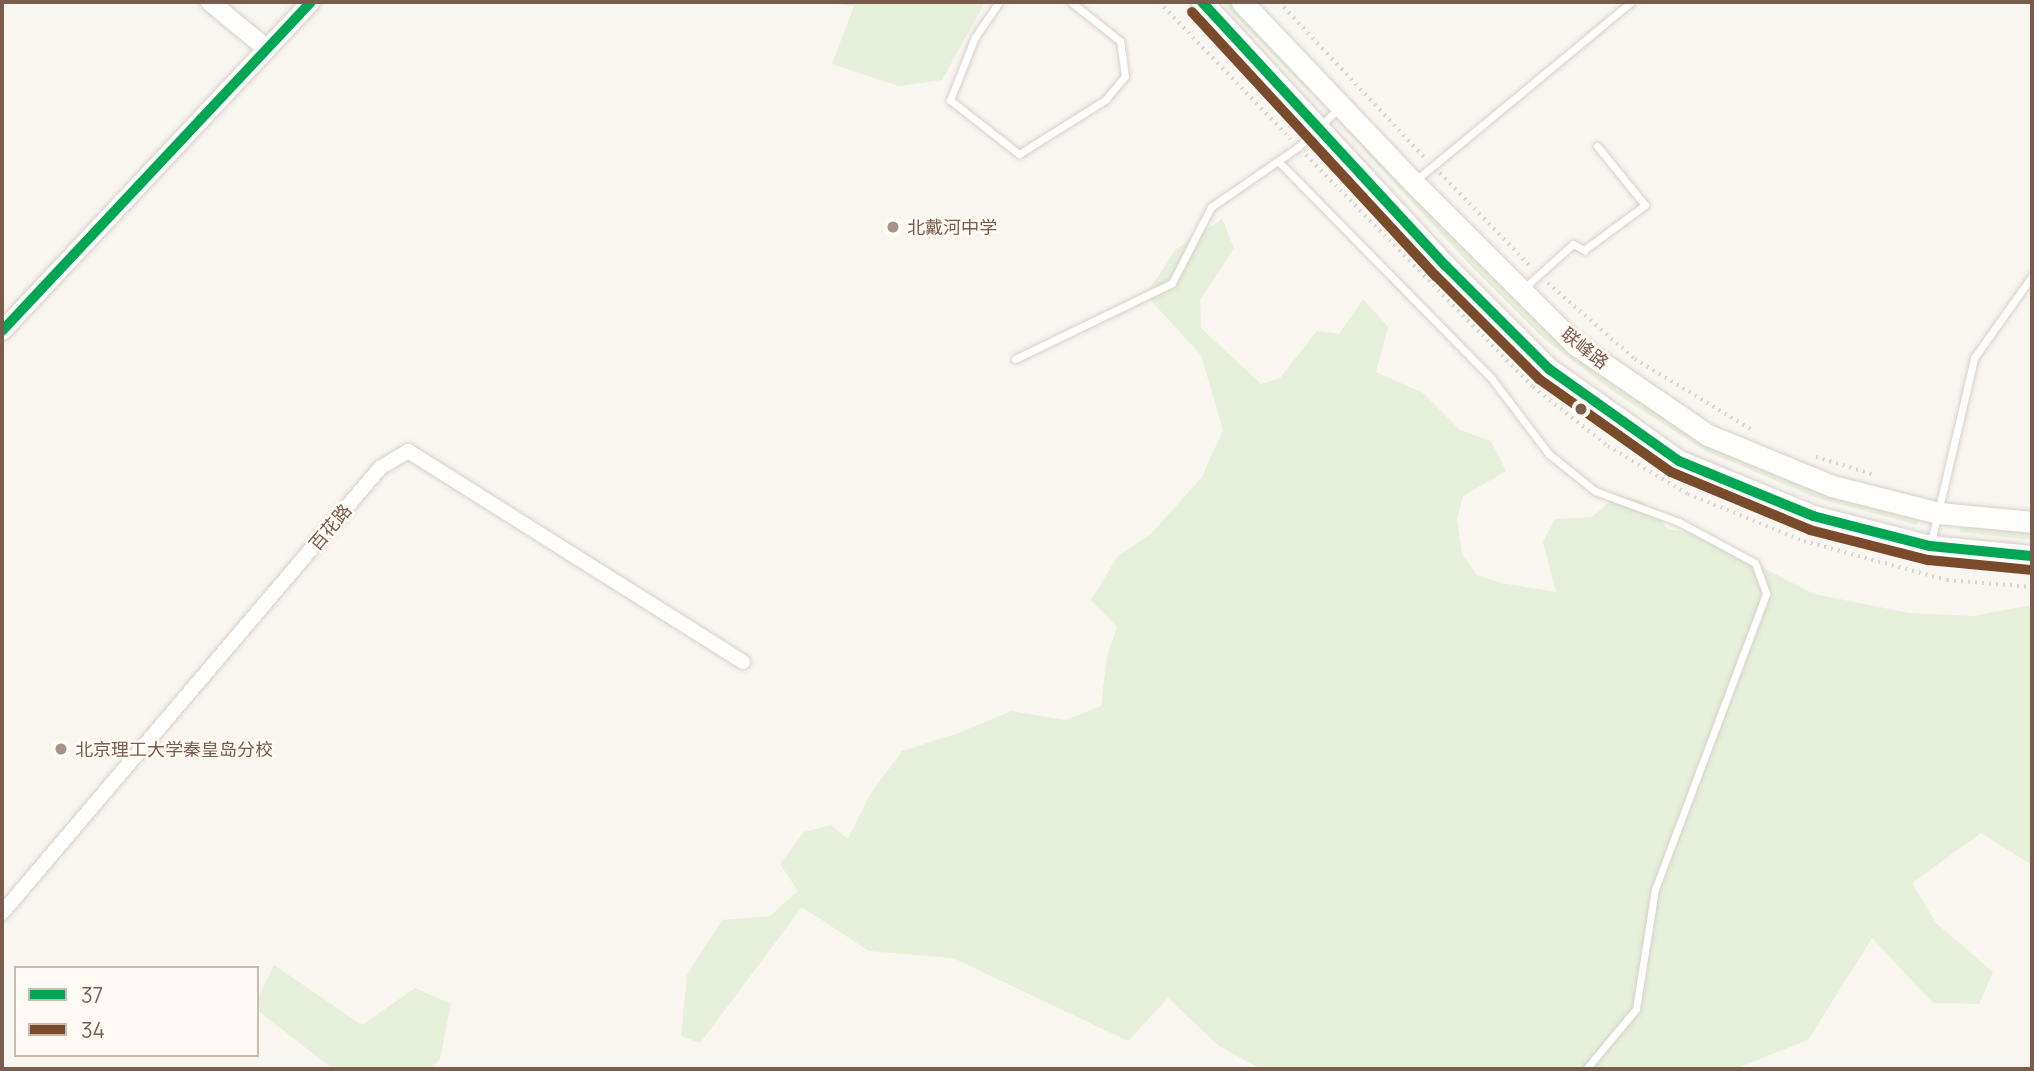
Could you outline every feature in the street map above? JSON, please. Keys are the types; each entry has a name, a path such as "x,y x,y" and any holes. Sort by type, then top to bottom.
{"main road":[{"name":"联峰路","path":"1202,2 1446,266 1549,369 1679,461 1813,516 1930,546 2032,556"},
{"name":"联峰路","path":"1242,2 1413,182 1576,345 1708,435 1832,486 1939,513 2032,522"}],"street":[{"path":"210,2 266,48"},
{"path":"2,331 312,2"},
{"name":"百花路","path":"2,913 380,468 408,451 743,662"}],"lane":[{"path":"999,2 975,37 950,100 1018,153 1105,100 1125,76 1119,41 1070,2"},
{"path":"1082,9 1088,2"},
{"path":"1413,182 1631,2"},
{"path":"1015,359 1172,283 1211,207 1278,161 1342,105"},
{"path":"1521,290 1573,244 1584,250 1645,205 1597,146"},
{"path":"1278,161 1492,379 1549,454 1595,491 1679,522 1755,563 1766,593 1656,889 1636,1009 1586,1069"},
{"path":"1930,546 1973,358 2032,276"}],"path":[{"path":"1279,2 1539,275 1635,359 1764,436"},
{"path":"1811,455 1876,475"}],"green space":[{"path":"819,2 985,2 942,80 899,86 832,64 854,6"},
{"path":"1222,2 1233,2 1314,86 1308,91"},
{"path":"1352,124 1619,385 1919,516 1917,525 1817,498 1706,451 1614,392 1543,338 1468,263 1345,129"},
{"path":"1222,219 1234,248 1200,300 1201,328 1261,384 1280,378 1317,331 1339,334 1363,299 1388,327 1376,372 1423,393 1460,430 1491,441 1506,471 1463,496 1457,519 1462,554 1477,575 1501,583 1556,592 1543,542 1555,519 1592,517 1617,495 1642,501 1668,529 1697,534 1814,594 1909,613 1973,616 2032,605 2032,865 1981,833 1912,883 1936,923 1993,972 1979,1004 1933,1003 1872,938 1808,1040 1734,1069 1261,1069 1219,1046 1168,998 1128,1041 953,958 869,951 802,907 700,1043 681,1036 687,975 722,920 770,916 798,891 780,864 804,832 831,825 848,839 871,793 902,751 956,734 1012,711 1066,720 1101,706 1107,656 1117,627 1091,600 1118,556 1151,534 1202,477 1223,430 1201,355 1146,295 1176,249"},
{"path":"1961,523 2032,530 2032,540 1960,532"},
{"path":"274,965 362,1025 415,988 451,1004 440,1059 431,1069 333,1069 259,1012 259,996"}],"transit line":[{"name":"37","path":"2,331 311,2"},
{"name":"37","path":"1202,2 1446,266 1549,369 1679,461 1813,516 1930,546 2032,556"},
{"name":"34","path":"1192,12 1436,276 1539,379 1671,472 1810,530 1928,560 2031,570"}],"place":[{"name":"北戴河中学","path":"893,227"},
{"name":"北京理工大学秦皇岛分校","path":"61,749"}]}
